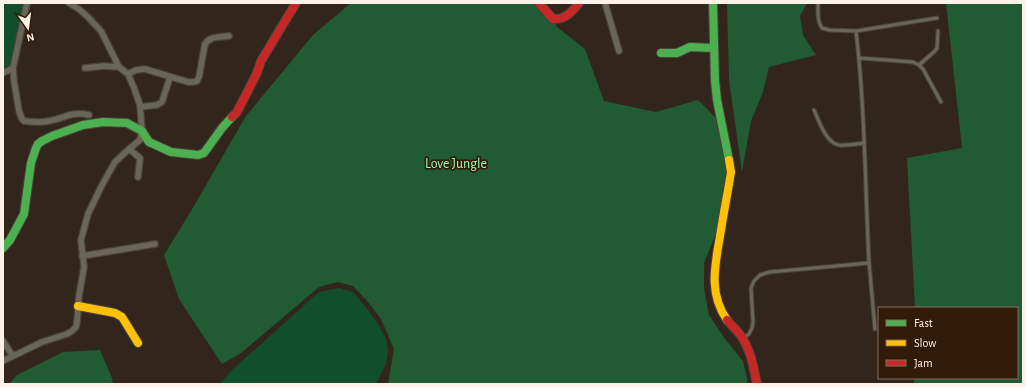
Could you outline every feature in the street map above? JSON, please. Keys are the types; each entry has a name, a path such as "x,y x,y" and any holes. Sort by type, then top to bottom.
{"street":[{"path":"27,3 12,68 19,111 22,119 24,121 44,122 76,113 89,114"},
{"path":"69,3 80,10 101,31 119,68"},
{"path":"80,10 84,3"},
{"path":"3,248 10,240 24,214 31,163 38,144 74,128 95,123 127,123 142,131 149,142 171,152 191,155 204,153 222,128 237,112 257,73 261,61 296,3"},
{"path":"539,3 553,19 556,20 564,18 579,3"},
{"path":"605,3 619,51"},
{"path":"713,3 715,81 717,100 731,172 714,272 714,288 717,300 725,317 743,339 752,360 757,384"},
{"path":"128,74 136,70 145,69 188,82 197,81 205,44 212,38 229,36"},
{"path":"661,53 676,53 690,47 714,48"},
{"path":"3,360 42,342 67,334 76,327 78,296 84,267 81,240 88,214 115,162 140,140 142,131 140,107 128,74 119,68 104,66 85,68"},
{"path":"3,72 12,68"},
{"path":"140,107 157,105 162,102 170,77"},
{"path":"129,149 140,158 138,177"},
{"path":"82,256 155,244"},
{"path":"78,306 115,313 122,317 138,343"},
{"path":"3,341 12,356"}],"lane":[{"path":"818,3 820,25 822,28 829,30 856,31 937,18"},
{"path":"856,31 860,58 869,263 876,329"},
{"path":"919,65 937,48 938,31"},
{"path":"860,58 913,62 919,65 923,68 941,102"},
{"path":"814,110 828,139 833,143 838,145 864,144"},
{"path":"743,339 752,328 751,288 754,281 760,276 770,272 869,263"}],"green space":[{"path":"3,3 25,3 11,64 3,68"},
{"name":"Love Jungle","path":"351,3 546,3 557,27 585,49 604,101 656,112 698,100 716,118 727,164 719,226 704,263 704,288 709,315 725,339 743,361 747,384 388,384 394,349 381,319 353,286 338,282 319,287 241,353 222,364 179,299 164,255 246,116 313,35"},
{"path":"727,3 807,3 800,16 803,35 816,55 769,67 763,92 751,121 742,172 729,80"},
{"path":"946,3 1023,3 1023,384 913,384 915,379 1018,379 1018,307 915,307 907,158 962,148"},
{"path":"339,288 353,292 369,311 386,339 388,350 386,364 376,384 220,384 233,369 319,292"},
{"path":"100,350 112,378 113,384 9,384 17,375 63,352"}],"traffic: fast":[{"path":"713,3 715,81 717,100 729,160"},
{"path":"661,53 677,53 690,47 714,48"},
{"path":"3,248 10,240 24,214 31,163 36,148 42,141 83,125 103,122 127,123 142,131 149,142 171,152 198,155 204,153 232,117"}],"traffic: slow":[{"path":"727,320 717,298 715,287 715,265 731,172 729,160"},
{"path":"78,306 115,313 122,317 138,343"}],"traffic: jam":[{"path":"232,117 237,112 257,73 261,61 296,3"},
{"path":"539,3 553,19 565,17 579,3"},
{"path":"727,320 740,334 746,344 752,361 757,384"}]}
